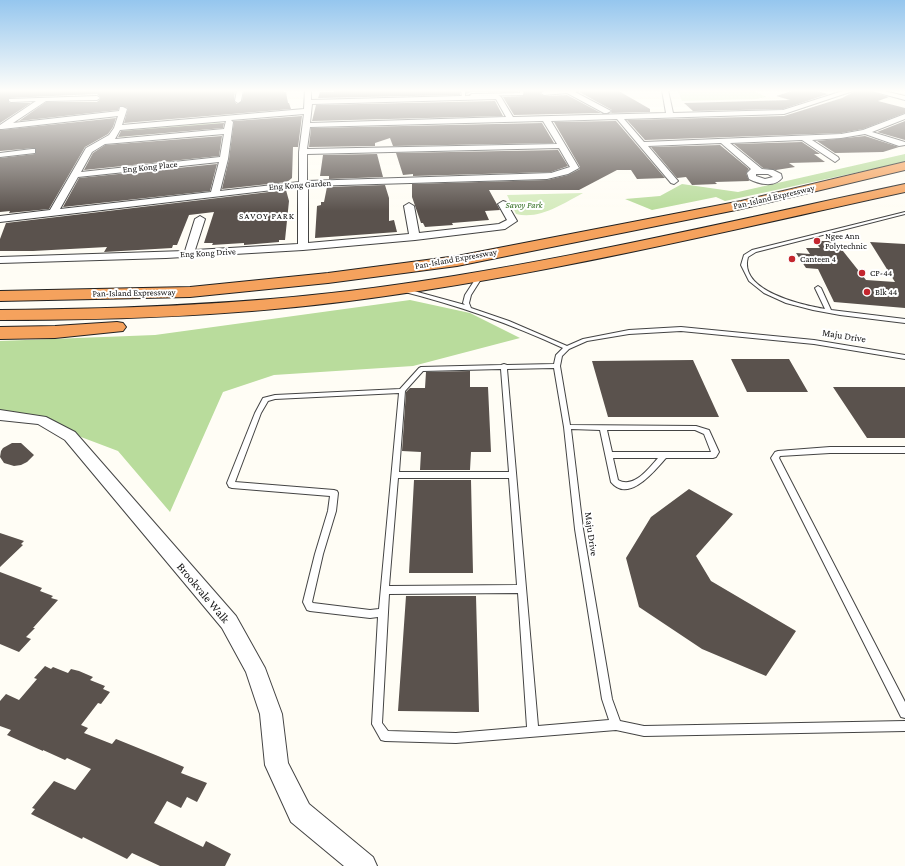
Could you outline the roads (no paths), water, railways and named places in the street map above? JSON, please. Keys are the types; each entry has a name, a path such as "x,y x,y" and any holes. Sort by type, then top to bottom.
{"highway":[{"name":"Pan-Island Expressway","path":"0,296 198,291 328,278 449,262 741,205 905,166"},
{"name":"Pan-Island Expressway","path":"0,315 77,314 268,305 398,289 480,276 670,239 905,188"},
{"path":"0,281 113,280 226,275 347,264 452,250 543,243"},
{"path":"0,333 55,332 222,317 248,314 268,305"}],"street":[{"path":"54,212 89,150 112,137 116,130"},
{"path":"303,247 302,183 303,152 306,130"},
{"name":"Eng Kong Garden","path":"0,219 302,183 559,174 575,168 553,130"},
{"path":"631,130 674,181"},
{"path":"643,144 841,136 869,130"},
{"path":"101,142 228,131 224,159 215,193"},
{"path":"865,132 902,144"},
{"path":"804,138 835,159"},
{"path":"723,141 759,171"},
{"path":"303,152 562,146"},
{"path":"0,155 32,151"},
{"name":"Eng Kong Place","path":"76,175 224,159"},
{"name":"Eng Kong Drive","path":"0,260 189,254 303,247 415,237 501,227 512,221 503,204"},
{"path":"409,206 415,237"},
{"path":"189,254 200,219"},
{"name":"Brookvale Walk","path":"0,415 41,420 70,436 229,622 255,668 271,714 277,765 300,813 364,866"}],"lane":[{"path":"905,213 754,251 746,256 744,265 747,273 754,283 785,302 812,309 905,321"},
{"path":"469,308 466,303 468,295 480,276"},
{"path":"818,288 829,311"},
{"path":"398,289 441,299 469,308 543,336 567,348 559,355 557,366 421,369 402,391 384,613 377,724 385,736 456,738 616,725 644,731 905,726"},
{"name":"Maju Drive","path":"567,348 585,340 629,332 681,329 814,342 905,357"},
{"path":"504,366 533,732"},
{"name":"Maju Drive","path":"557,366 567,427 579,529 607,699 616,725"},
{"path":"384,613 355,612 310,607 307,602 318,554 332,511 334,493 232,485 231,483 258,413 266,400 275,397 402,391"},
{"path":"567,427 704,429 707,432 715,452 713,455 708,456 609,455"},
{"path":"603,427 615,482 620,486 624,487 632,485 640,480 664,455"},
{"path":"905,450 830,450 778,454 775,458 905,713"},
{"path":"395,474 512,474"},
{"path":"386,590 522,589"}],"place":[{"name":"Ngee Ann Polytechnic","path":"817,241"},
{"name":"Canteen 4","path":"792,259"},
{"name":"CP-44","path":"862,273"},
{"name":"Blk 44","path":"867,292"}],"district":[{"name":"SAVOY PARK","path":"267,216"}],"park label":[{"name":"Savoy Park","path":"524,205"}]}
